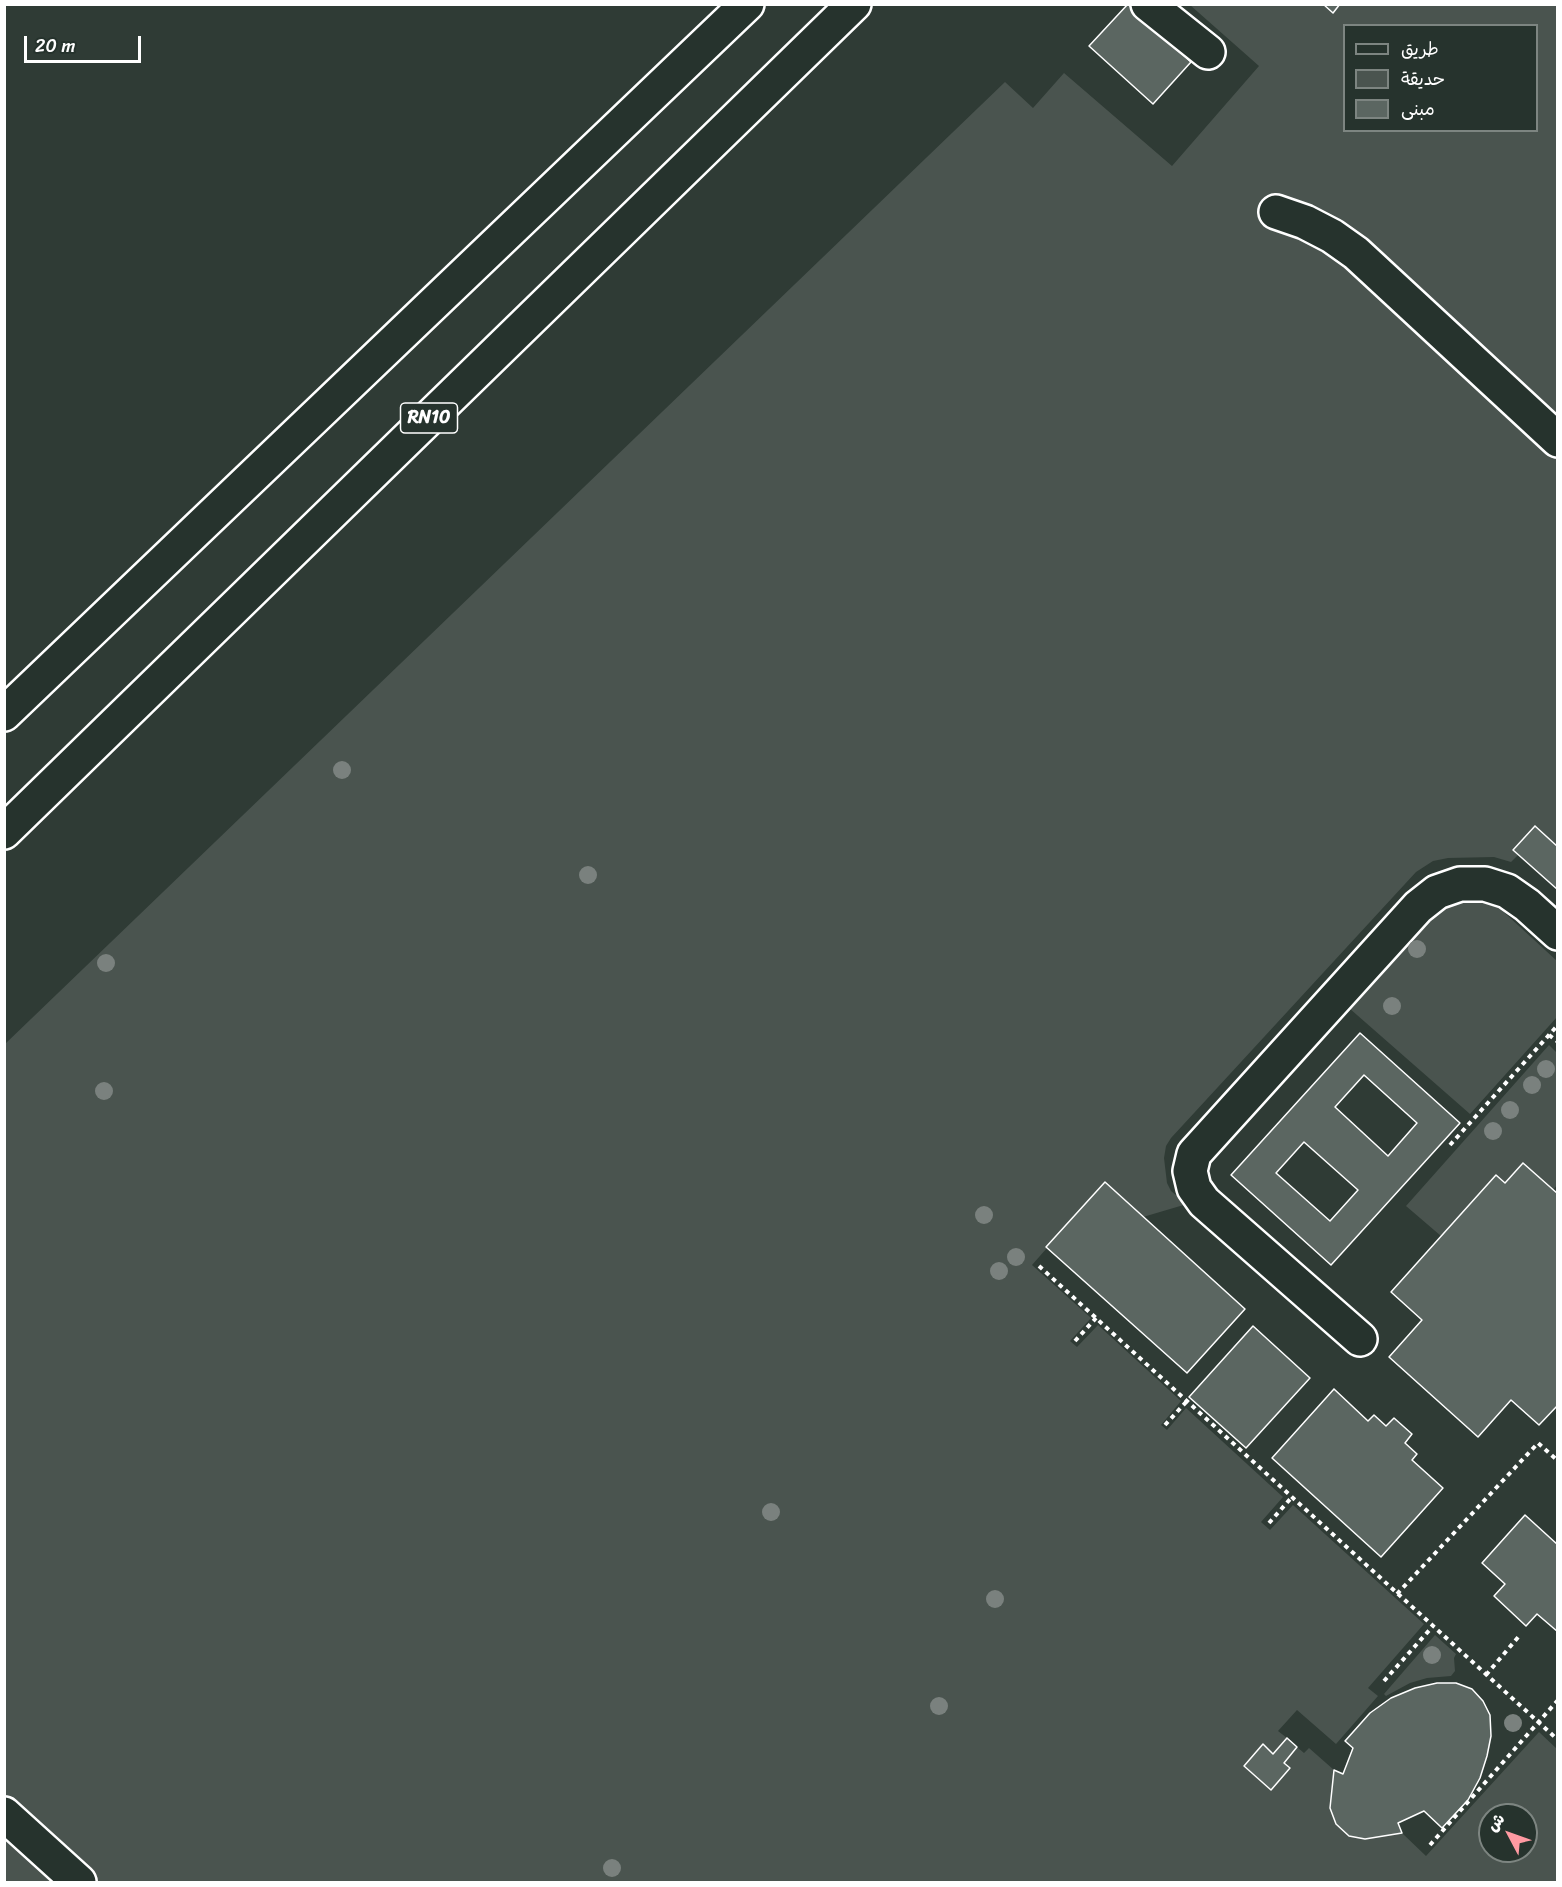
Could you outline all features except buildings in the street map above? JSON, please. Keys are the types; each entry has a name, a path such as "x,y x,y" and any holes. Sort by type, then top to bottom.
{"main road":[{"path":"4,714 747,4"},
{"name":"RN10","path":"4,832 854,4"},
{"path":"1148,4 1208,52"},
{"path":"1276,212 1305,222 1332,236 1356,254 1557,440"},
{"path":"1360,1339 1204,1202 1194,1188 1190,1171 1194,1154 1418,907 1437,892 1460,884 1485,884 1507,891 1527,905 1557,933"},
{"path":"4,1814 79,1882"}],"path":[{"path":"1450,1145 1557,1025"},
{"path":"1549,1035 1557,1042"},
{"path":"1039,1266 1557,1740"},
{"path":"1076,1341 1096,1318"},
{"path":"1165,1425 1187,1401"},
{"path":"1397,1593 1538,1443 1557,1461"},
{"path":"1269,1523 1292,1497"},
{"path":"1384,1681 1432,1626"},
{"path":"1486,1675 1520,1635"},
{"path":"1430,1845 1557,1700"}],"green space":[{"path":"1190,5 1557,5 1557,847 1535,826 1513,850 1518,855 1511,862 1494,857 1448,858 1433,861 1416,872 1171,1138 1166,1146 1164,1158 1167,1183 1171,1191 1187,1204 1143,1217 1105,1182 1032,1265 1091,1318 1070,1341 1077,1347 1098,1325 1181,1401 1161,1425 1167,1430 1186,1408 1283,1497 1261,1522 1270,1530 1293,1505 1424,1624 1368,1688 1378,1696 1336,1744 1297,1710 1278,1731 1287,1738 1273,1754 1263,1744 1244,1767 1271,1790 1290,1768 1284,1763 1297,1747 1304,1753 1309,1748 1334,1770 1330,1808 1336,1824 1349,1835 1365,1839 1402,1833 1426,1856 1539,1732 1557,1749 1557,1882 5,1882 5,1044 1005,82 1033,108 1064,73 1172,166 1259,66"},
{"path":"1472,897 1495,904 1557,961 1557,1017 1470,1114 1349,1008 1439,910 1451,903"},
{"path":"1549,1045 1557,1053 1558,1184 1553,1190 1505,1183 1441,1236 1406,1206"},
{"path":"1435,1635 1456,1654 1455,1671 1451,1676 1427,1678 1410,1683 1386,1696 1384,1694"}]}
